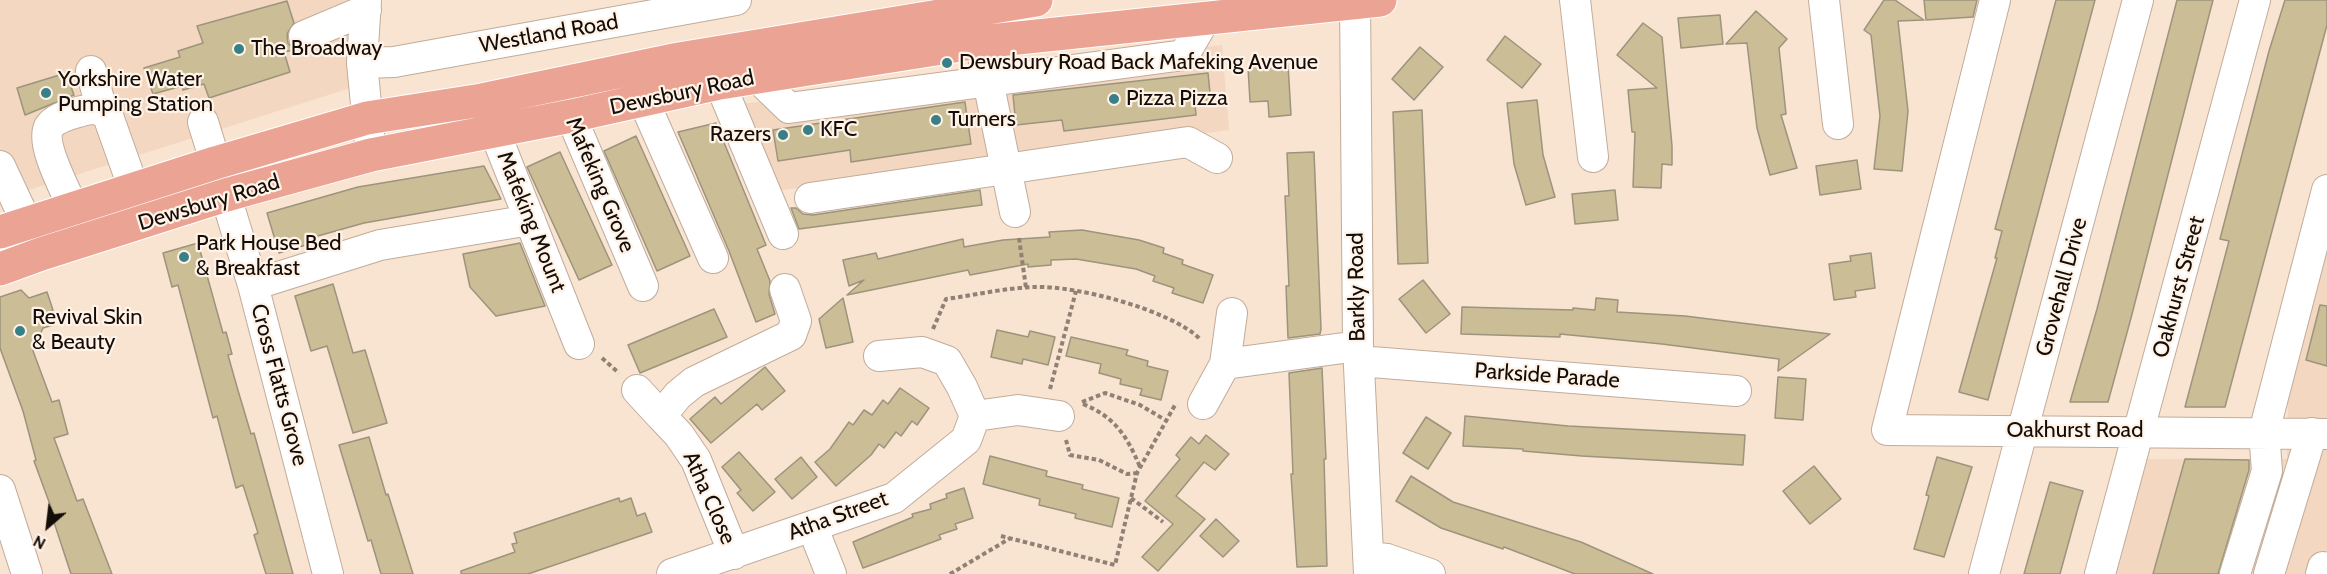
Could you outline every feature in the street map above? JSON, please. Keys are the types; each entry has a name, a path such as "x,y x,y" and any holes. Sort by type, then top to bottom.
{"main road":[{"name":"Dewsbury Road","path":"0,269 226,195 370,155 495,132 643,100 714,69 974,9 1036,0"},
{"name":"Dewsbury Road","path":"14,227 215,163 367,118 482,100 629,70 714,69 757,77 980,42 1363,1"}],"street":[{"name":"Westland Road","path":"362,63 394,62 735,0"},
{"path":"1575,0 1593,157"},
{"path":"1824,0 1838,124"},
{"name":"Oakhurst Road","path":"1995,0 1887,430 2319,433"},
{"name":"Grovehall Drive","path":"1984,574 2139,0"},
{"name":"Oakhurst Street","path":"2100,574 2255,0"},
{"name":"Barkly Road","path":"1363,1 1358,354 1381,566"},
{"path":"366,5 362,63 370,155"},
{"path":"304,36 366,5"},
{"path":"974,9 1015,212"},
{"path":"757,77 789,108 988,83 1184,55 1205,19"},
{"path":"714,69 783,234"},
{"path":"629,70 713,258"},
{"path":"91,71 102,110 108,116 146,222"},
{"name":"Mafeking Grove","path":"558,85 643,286"},
{"name":"Mafeking Mount","path":"482,100 579,344"},
{"path":"73,208 59,178 46,139 50,127 61,117 92,108 102,110"},
{"name":"Cross Flatts Grove","path":"202,122 253,285 328,574"},
{"path":"810,198 1188,142 1217,158"},
{"path":"0,166 14,227 41,254"},
{"path":"2244,572 2266,471 2264,432 2327,190"},
{"path":"253,285 380,245 530,220"},
{"path":"661,416 694,382 791,335 796,321 785,289"},
{"path":"1203,404 1225,364 1232,313"},
{"path":"879,356 922,352 947,361 975,416 1018,410 1061,411"},
{"name":"Parkside Parade","path":"1225,364 1358,354 1736,391"},
{"name":"Atha Close","path":"637,390 679,435 696,460 734,554"},
{"name":"Atha Street","path":"672,574 894,498 966,440 975,416"},
{"path":"2269,574 2319,433"},
{"path":"0,490 27,574"},
{"path":"812,526 831,574"},
{"path":"1381,566 1430,574"}],"path":[{"path":"1015,212 1026,288"},
{"path":"922,352 946,299 1026,288 1076,291 1119,300 1163,316 1197,336 1225,364"},
{"path":"1076,291 1061,411 1070,455 1099,460 1127,474 1137,473"},
{"path":"579,344 600,356 637,390"},
{"path":"1061,411 1106,393 1140,405 1167,421"},
{"path":"1000,536 1115,565 1137,473 1167,421 1178,396 1203,404"},
{"path":"1061,411 1097,410 1121,429 1140,466"},
{"path":"1131,498 1163,522"},
{"path":"950,574 1010,538"}],"shaded area":[{"path":"0,0 366,0 363,84 0,199"},
{"path":"1222,45 1229,130 775,191 741,104"},
{"path":"2327,248 2327,574 2110,574 2144,459 2287,459 2288,398"}],"building":[{"path":"1884,0 1895,0 1924,20 1898,21 1908,111 1902,171 1874,169 1880,116 1871,35 1864,30"},
{"path":"1924,0 1977,0 1973,17 1926,20"},
{"path":"2056,0 2095,0 1988,400 1959,392 1997,258 1995,258 2002,231 1995,229"},
{"path":"2177,0 2213,0 2131,318 2108,402 2070,402 2097,309"},
{"path":"2285,0 2327,0 2327,25 2225,407 2185,407 2229,241 2220,239 2269,51"},
{"name":"The Broadway","path":"287,1 294,23 287,34 288,43 294,50 284,52 290,72 209,98 204,84 183,90 182,86 153,94 144,68 180,57 178,51 203,43 197,26"},
{"path":"1756,11 1787,39 1779,48 1786,114 1781,115 1797,168 1770,175 1757,128 1747,43 1726,44"},
{"path":"1720,15 1723,44 1681,48 1678,18"},
{"path":"1643,23 1662,37 1672,165 1662,164 1661,188 1633,187 1635,132 1632,132 1628,90 1657,88 1617,55"},
{"path":"1505,36 1541,64 1522,88 1487,60"},
{"path":"1420,47 1443,67 1414,100 1392,79"},
{"path":"1288,64 1291,115 1269,117 1268,101 1250,102 1248,67"},
{"name":"Yorkshire Water Pumping Station","path":"66,73 74,95 25,115 17,88"},
{"path":"1208,73 1211,103 1195,105 1196,115 1064,131 1062,120 1016,125 1013,95"},
{"path":"1537,100 1543,155 1555,197 1526,205 1514,164 1507,103"},
{"path":"965,102 971,144 851,162 850,150 778,161 773,130"},
{"path":"1422,110 1428,263 1398,264 1393,112"},
{"path":"716,123 766,245 757,249 770,281 769,294 775,314 756,322 729,251 678,132"},
{"path":"636,136 690,256 657,271 604,151"},
{"path":"560,152 612,265 579,280 527,167"},
{"path":"1314,152 1321,329 1320,334 1288,338 1286,286 1289,286 1285,196 1289,196 1287,153"},
{"path":"1857,160 1861,189 1820,195 1816,166"},
{"path":"484,166 501,199 364,223 307,239 309,244 279,253 267,213 358,187"},
{"path":"980,190 982,205 799,229 791,208 796,208 803,214 813,215"},
{"path":"1615,190 1618,220 1575,224 1572,194"},
{"path":"1082,230 1139,240 1164,248 1163,253 1183,260 1182,264 1213,275 1203,303 1172,293 1174,288 1153,281 1155,276 1136,269 1076,259 1051,260 1051,265 1028,267 1028,264 970,275 968,270 847,295 864,280 849,286 843,260 876,253 878,259 963,239 964,247 1003,240 1050,237 1049,232"},
{"path":"198,243 223,333 226,332 232,354 228,355 251,434 254,433 293,574 266,574 254,535 258,533 243,485 236,488 217,416 213,418 178,285 172,287 163,253"},
{"path":"520,243 545,306 496,316 470,287 463,254"},
{"path":"1871,253 1875,288 1855,291 1856,297 1834,300 1829,264 1851,261 1850,256"},
{"path":"1423,280 1450,314 1426,333 1399,299"},
{"path":"333,284 353,353 365,350 387,423 353,433 327,346 311,351 295,296"},
{"path":"21,290 29,298 47,292 53,310 49,312 53,325 43,328 33,351 52,402 59,400 68,434 54,438 77,501 83,499 112,574 71,574 50,510 52,510 34,461 36,460 23,411 0,348 0,297"},
{"path":"843,298 853,342 826,348 819,319"},
{"path":"1596,298 1618,300 1617,312 1685,316 1830,334 1778,371 1779,359 1662,344 1560,334 1560,337 1461,334 1462,307 1595,310"},
{"path":"2320,305 2327,306 2327,366 2306,360"},
{"path":"714,309 727,337 640,373 628,345"},
{"path":"997,330 1028,337 1030,331 1055,337 1048,365 1023,359 1022,364 991,357"},
{"path":"1071,337 1128,350 1126,355 1148,361 1147,366 1168,371 1161,400 1140,395 1142,389 1120,384 1121,379 1099,373 1101,364 1066,356"},
{"path":"765,367 785,391 762,410 757,404 711,443 690,419 715,397 721,404"},
{"path":"1322,368 1327,566 1297,567 1291,474 1293,474 1289,373"},
{"path":"1778,377 1806,379 1803,420 1775,418"},
{"path":"900,388 929,408 917,425 912,421 901,436 896,432 884,448 879,444 871,455 836,486 815,462 830,449 849,422 853,425 864,410 872,415 883,400 888,404"},
{"path":"1465,416 1568,426 1745,435 1743,465 1582,456 1523,451 1523,449 1463,446"},
{"path":"1426,417 1451,433 1428,469 1403,453"},
{"path":"1206,435 1229,454 1215,470 1204,462 1176,496 1205,519 1158,571 1142,557 1173,524 1145,501 1180,459 1176,455 1191,437 1199,444"},
{"path":"369,437 413,574 381,574 371,540 368,541 339,445"},
{"path":"739,452 775,492 753,511 737,493 741,490 722,467"},
{"path":"990,456 1047,471 1046,476 1083,485 1082,489 1119,498 1112,527 1075,518 1076,514 1039,505 1040,499 983,484"},
{"path":"801,457 817,477 792,499 775,479"},
{"path":"1937,457 1972,467 1944,557 1914,549"},
{"path":"2185,459 2249,460 2249,470 2218,574 2153,574"},
{"path":"1814,466 1841,499 1810,524 1783,491"},
{"path":"1411,476 1453,502 1581,542 1653,574 1575,574 1504,547 1503,549 1441,528 1396,501"},
{"path":"2050,482 2083,491 2060,574 2024,574"},
{"path":"964,488 973,518 955,524 957,529 939,535 941,539 863,568 853,542 913,517 912,514 931,509 930,504 947,498 946,494"},
{"path":"619,498 620,502 631,498 637,516 645,513 652,532 528,574 461,574 461,571 515,552 512,544 517,543 514,533"},
{"path":"1216,519 1239,541 1223,557 1200,536"}],"place":[{"name":"The Broadway","path":"239,49"},
{"name":"Dewsbury Road Back Mafeking Avenue","path":"947,63"},
{"name":"Yorkshire Water Pumping Station","path":"46,93"},
{"name":"Pizza Pizza","path":"1114,99"},
{"name":"Turners","path":"936,120"},
{"name":"KFC","path":"808,130"},
{"name":"Razers","path":"783,135"},
{"name":"Park House Bed & Breakfast","path":"184,257"},
{"name":"Revival Skin & Beauty","path":"20,331"}]}
